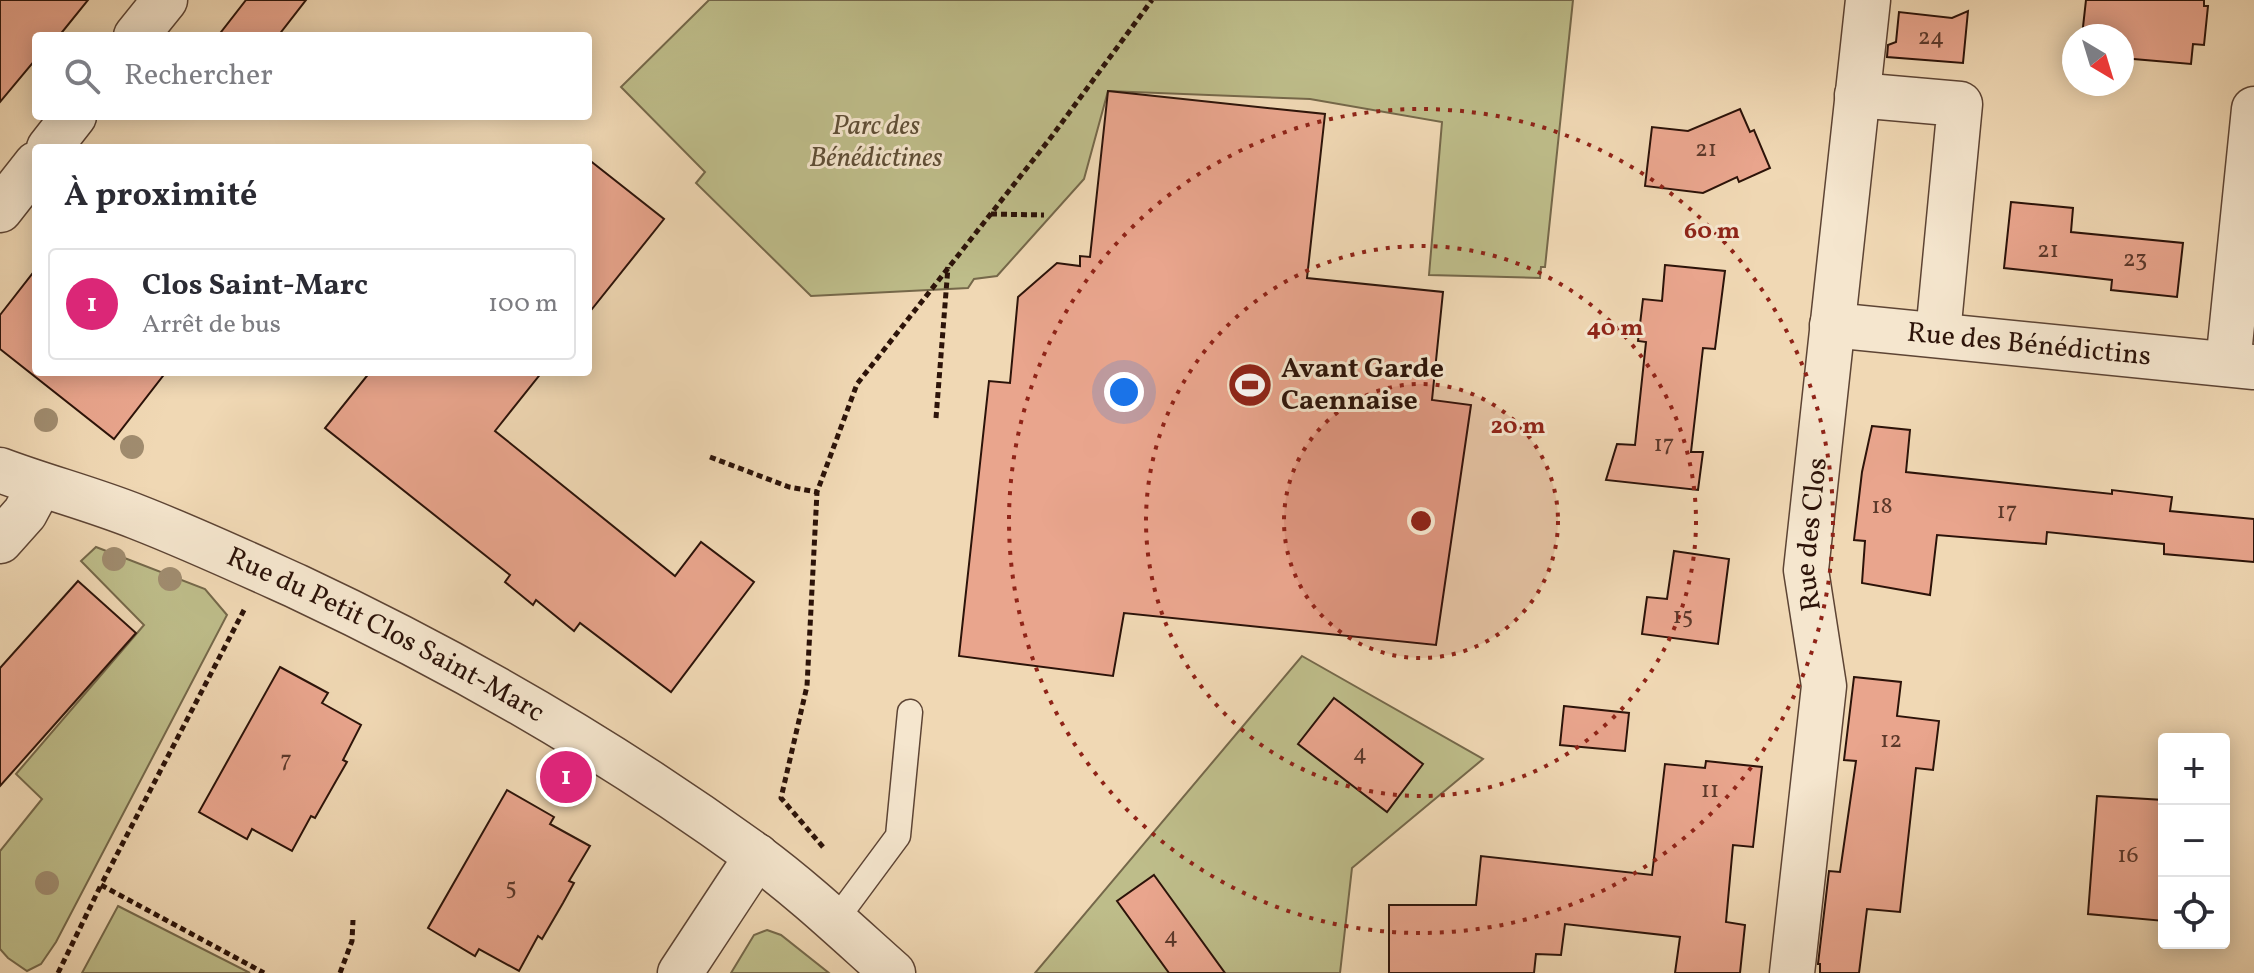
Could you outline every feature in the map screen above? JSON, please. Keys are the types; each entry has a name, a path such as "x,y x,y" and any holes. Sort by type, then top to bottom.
{"street":[{"path":"139,32 165,0"},
{"name":"Rue des Clos","path":"1792,973 1824,686 1806,570 1868,0"},
{"path":"1857,95 1960,104 1938,334"},
{"name":"Rue des Bénédictins","path":"1832,325 2241,365 2254,109"},
{"path":"52,144 71,120"},
{"path":"0,210 32,169"},
{"name":"Rue du Petit Clos Saint-Marc","path":"0,470 136,516 265,572 389,630 479,678 638,774 757,856 893,973"},
{"path":"0,541 25,513 40,485"},
{"path":"680,973 757,856"}],"lane":[{"path":"835,921 898,836 910,712"}],"path":[{"path":"802,892 833,858 781,798 807,686 817,492 857,384 1152,0"},
{"path":"990,214 1044,215"},
{"path":"936,418 949,266"},
{"path":"710,457 789,487 817,492"},
{"path":"58,973 248,602"},
{"path":"101,885 264,973"},
{"path":"340,973 352,941 353,920"}],"green space":[{"name":"Parc des Bénédictines","path":"709,0 1573,0 1545,267 1541,267 1540,278 1429,275 1442,122 1310,99 1108,91 1084,179 997,276 974,279 968,288 811,296 696,183 705,172 621,87"},
{"path":"96,547 205,589 227,615 56,942 41,964 27,971 0,949 0,851 42,799 16,774 144,625 81,561"},
{"path":"1302,656 1483,759 1352,868 1340,973 1035,973"},
{"path":"118,906 250,973 82,973"},
{"path":"767,930 781,935 829,973 731,973 754,935"}],"building":[{"path":"0,0 88,0 62,32 32,32 32,64 0,102"},
{"path":"246,0 306,0 281,32 221,32"},
{"path":"2086,0 2204,0 2204,6 2208,6 2204,45 2193,44 2191,64 2134,59 2134,24 2083,24"},
{"path":"1968,11 1963,63 1887,57 1888,45 1896,42 1899,12 1952,18"},
{"name":"Avant Garde Caennaise","path":"1108,91 1325,114 1307,278 1443,292 1432,400 1471,405 1436,645 1124,613 1113,676 959,656 989,381 1010,383 1018,297 1057,263 1080,266 1080,256 1090,257"},
{"path":"1740,109 1750,132 1754,130 1770,168 1739,182 1737,177 1703,193 1645,186 1652,127 1688,131"},
{"path":"592,162 664,219 592,309"},
{"path":"2011,202 2073,208 2071,232 2183,243 2177,297 2111,290 2112,280 2004,268"},
{"path":"1665,265 1725,271 1715,349 1703,348 1691,452 1703,452 1698,490 1606,480 1617,444 1635,445 1646,342 1638,341 1643,299 1662,301"},
{"path":"32,274 32,374 0,349 0,315"},
{"path":"34,376 163,376 114,439"},
{"path":"367,376 539,376 495,431 675,576 701,542 754,582 671,692 580,623 574,631 536,600 533,605 505,582 510,575 325,428"},
{"path":"1872,426 1910,430 1906,472 2112,494 2112,490 2172,497 2170,511 2254,519 2254,562 2164,554 2164,544 2047,532 2046,544 1937,535 1930,595 1862,583 1865,541 1854,540 1862,472"},
{"path":"1674,551 1729,559 1718,644 1642,634 1647,597 1667,599"},
{"path":"78,581 136,633 0,786 0,668"},
{"path":"280,667 328,693 322,703 361,725 343,760 347,762 292,851 252,829 247,839 199,812"},
{"path":"1854,677 1901,682 1897,716 1939,721 1933,770 1916,768 1900,912 1867,909 1859,973 1820,973 1818,964 1829,871 1840,872 1856,761 1844,760"},
{"path":"1334,698 1423,764 1387,812 1298,744"},
{"path":"1564,706 1629,713 1625,751 1560,745"},
{"path":"1706,761 1762,767 1753,847 1733,845 1726,922 1745,925 1740,973 1675,973 1680,937 1565,924 1561,955 1536,954 1534,973 1389,973 1389,905 1476,905 1481,856 1652,875 1665,764 1705,768"},
{"path":"507,790 554,817 550,824 590,846 569,881 574,883 563,903 542,939 538,936 519,971 479,949 475,956 428,928"},
{"path":"2097,796 2158,800 2158,920 2088,914"},
{"path":"1154,875 1225,973 1169,973 1117,901"}],"place":[{"name":"Avant Garde Caennaise","path":"1250,385"},
{"name":"Clos Saint-Marc","path":"566,777"}]}
